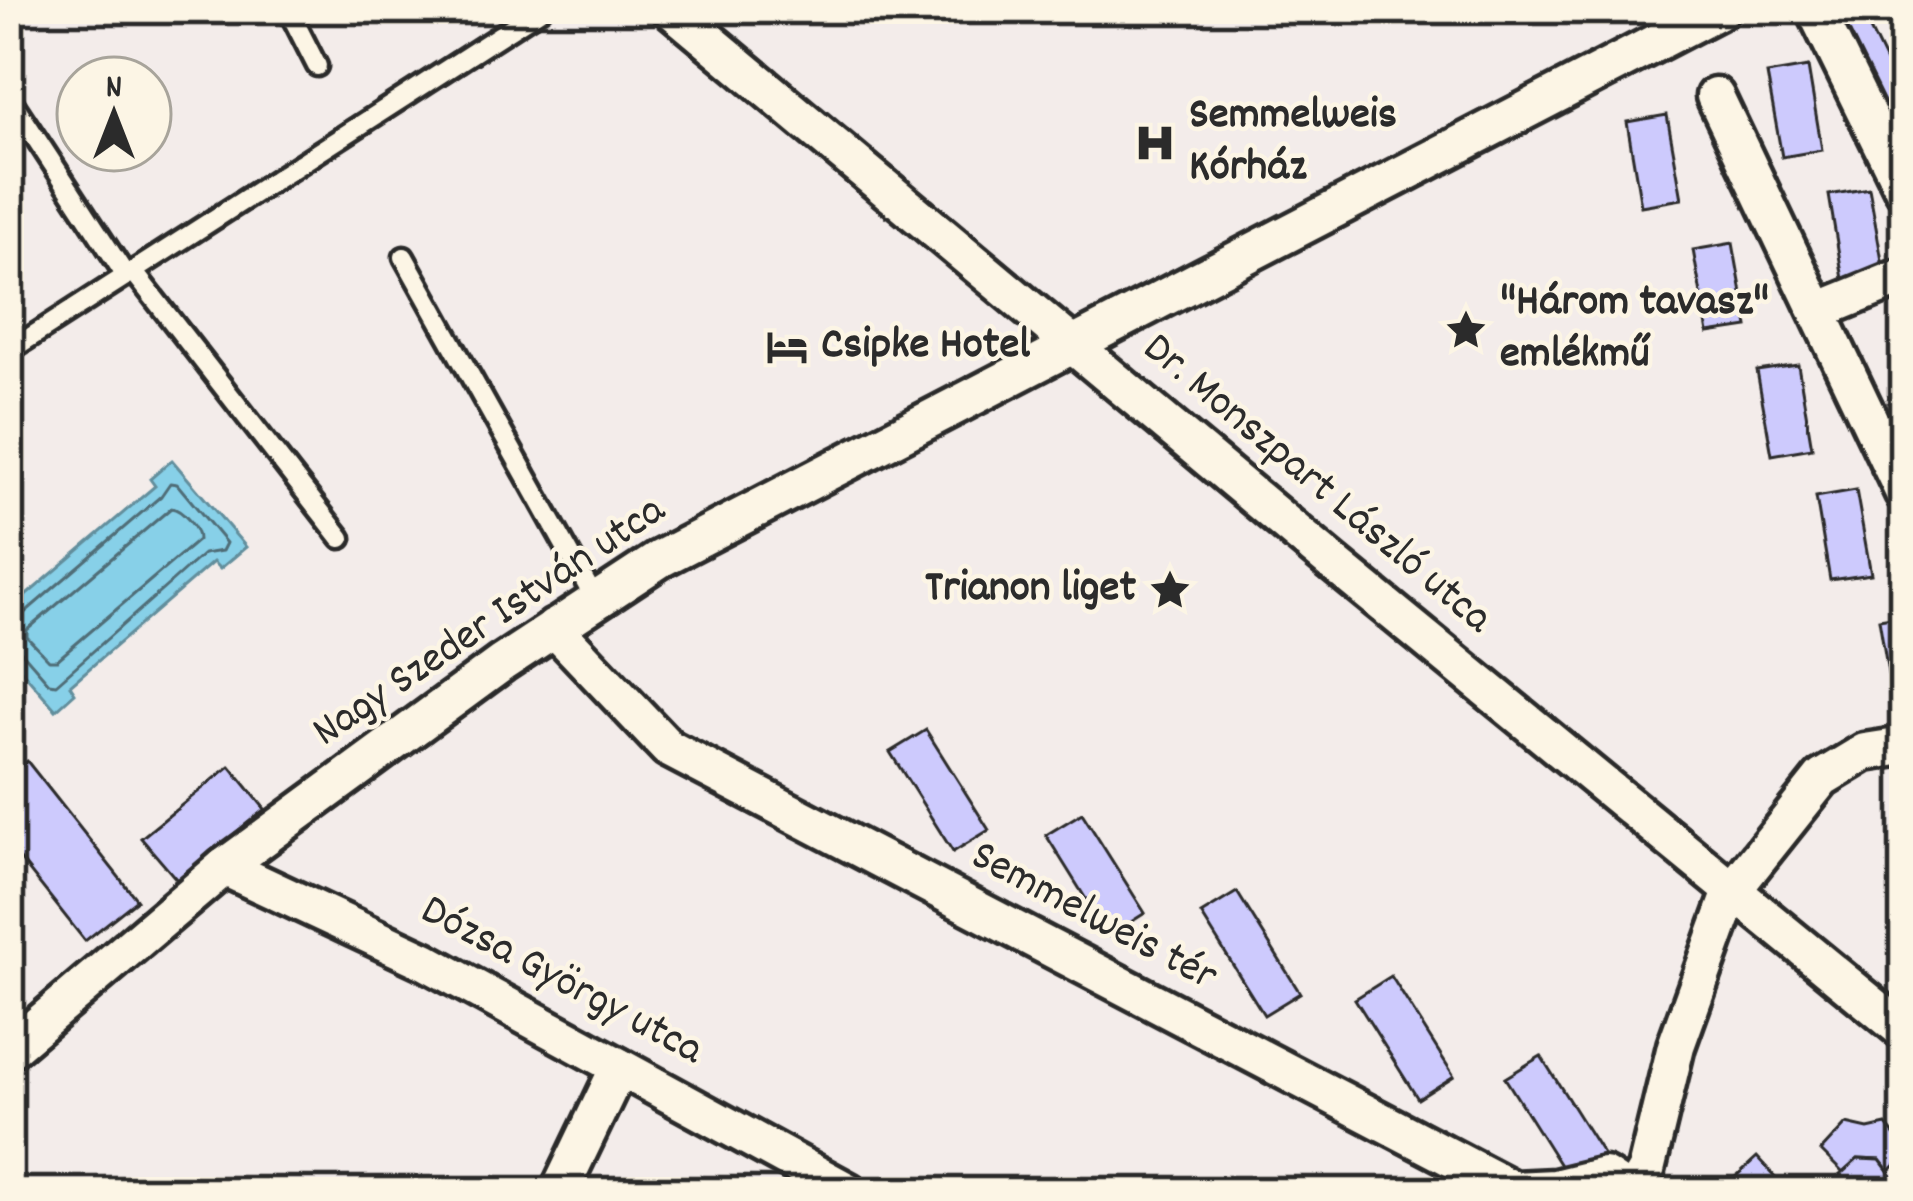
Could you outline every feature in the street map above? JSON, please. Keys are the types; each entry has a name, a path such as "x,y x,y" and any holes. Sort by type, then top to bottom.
{"street":[{"name":"Dr. Monszpart László utca","path":"671,9 1904,1030"},
{"name":"Nagy Szeder István utca","path":"9,1050 224,867 502,662 596,601 720,527 1721,9"},
{"path":"1815,9 1904,190"},
{"path":"1715,96 1904,493"},
{"path":"1818,310 1904,276"},
{"name":"Semmelweis tér","path":"554,628 668,748 1205,1032 1513,1190 1555,1188 1604,1176 1630,1192"},
{"path":"1630,1192 1646,1170 1676,1046 1732,891 1822,778 1865,752 1904,746"},
{"name":"Dózsa György utca","path":"224,867 425,962 849,1192"},
{"path":"559,1192 619,1067"}],"lane":[{"path":"288,9 317,66"},
{"path":"9,351 541,9"},
{"path":"9,97 130,273 341,538"},
{"path":"404,257 596,601"}],"water":[{"path":"172,460 246,547 220,569 213,562 70,685 75,693 56,710 9,656 9,610 155,486 150,479"}],"building":[{"path":"1830,9 1860,9 1904,99 1904,160"},
{"path":"1808,67 1822,150 1782,157 1767,74"},
{"path":"1667,115 1682,199 1641,206 1627,122"},
{"path":"1869,188 1884,272 1843,279 1829,195"},
{"path":"1733,243 1748,327 1708,333 1693,250"},
{"path":"1798,365 1812,448 1772,455 1757,371"},
{"path":"1856,490 1871,574 1830,580 1816,497"},
{"path":"1904,615 1904,701 1893,703 1879,619"},
{"path":"926,730 989,830 953,852 890,752"},
{"path":"27,761 137,900 85,941 9,845 9,775"},
{"path":"230,766 265,809 177,880 141,838"},
{"path":"1082,813 1145,913 1109,936 1046,835"},
{"path":"1237,892 1300,993 1264,1015 1201,914"},
{"path":"1391,976 1454,1076 1418,1099 1355,999"},
{"path":"1541,1056 1604,1156 1568,1178 1505,1078"},
{"path":"1846,1124 1868,1129 1886,1125 1904,1147 1904,1157 1889,1171 1880,1160 1858,1159 1843,1173 1821,1151"},
{"path":"1757,1157 1789,1192 1719,1192"},
{"path":"1858,1159 1880,1160 1904,1192 1821,1192"}],"place":[{"name":"Semmelweis Kórház","path":"1155,143"},
{"name":"\"Három tavasz\" emlékmű","path":"1466,330"},
{"name":"Csipke Hotel","path":"787,347"},
{"name":"Trianon liget","path":"1170,590"}]}
